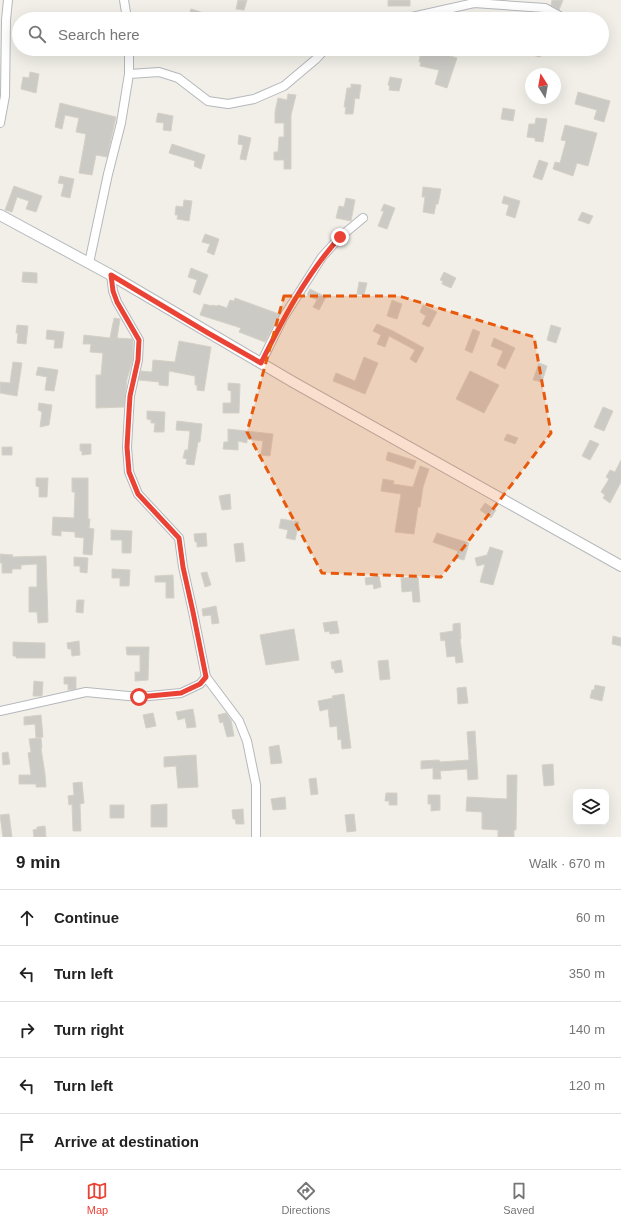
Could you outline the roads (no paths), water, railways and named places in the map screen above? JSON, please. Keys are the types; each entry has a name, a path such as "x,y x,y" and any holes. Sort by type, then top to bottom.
{"street":[{"path":"0,123 5,96 6,20 8,0"},
{"path":"124,0 126,12"},
{"path":"434,12 474,3 545,8 552,12"},
{"path":"89,263 108,174 121,123 129,74 129,56"},
{"path":"129,74 159,72 178,78 208,101 228,104 254,100 284,86 319,56"},
{"path":"0,215 111,275 293,382 621,566"},
{"path":"261,363 283,318 322,257 340,237 363,218"},
{"path":"111,275 113,291 117,302 139,340 138,360 130,396 127,447 129,472 138,494 179,538 183,567 206,677 239,721 247,740 256,785 256,837"},
{"path":"0,711 86,692 139,697 181,693 200,684 206,677"}]}
